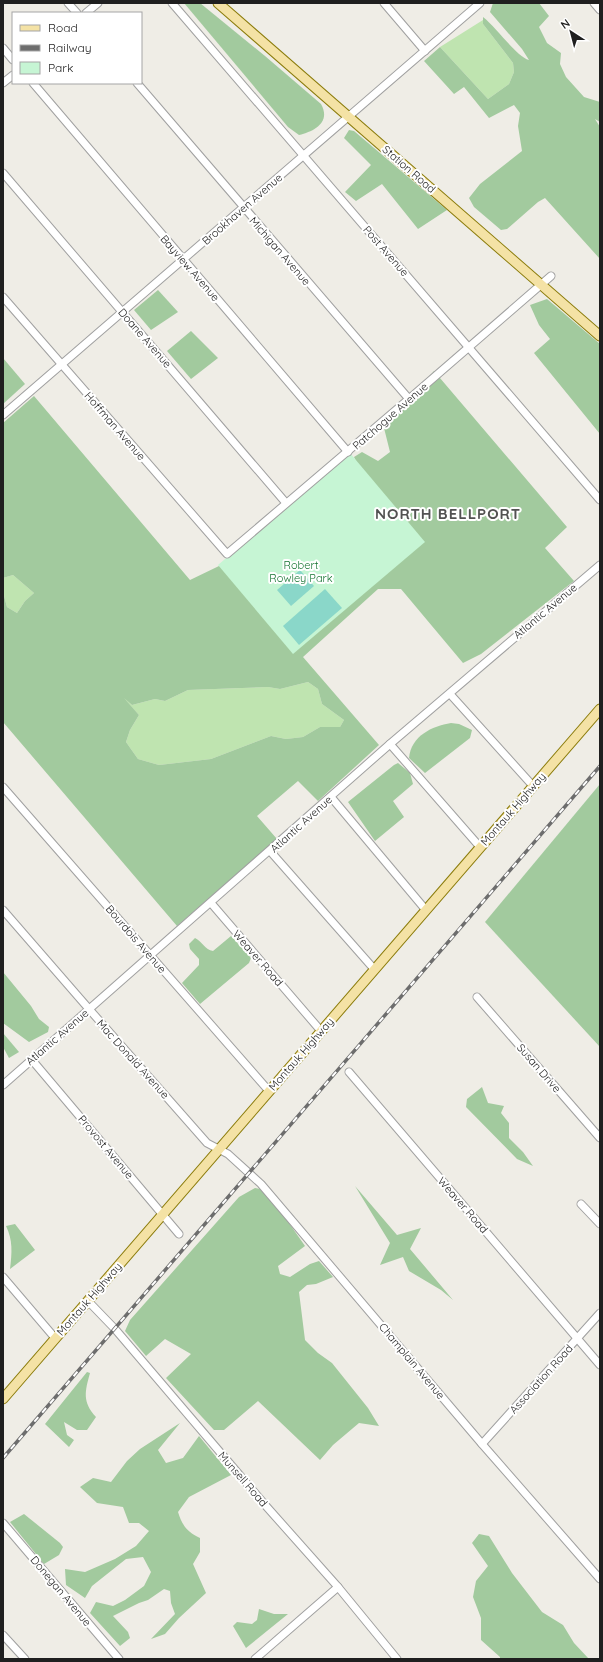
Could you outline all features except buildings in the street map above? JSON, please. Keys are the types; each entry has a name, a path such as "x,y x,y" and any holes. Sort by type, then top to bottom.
{"main road":[{"name":"Station Road","path":"218,3 600,336"},
{"name":"Montauk Highway","path":"3,1398 425,909 600,709"}],"street":[{"path":"68,3 76,12"},
{"path":"87,12 98,3"},
{"name":"Post Avenue","path":"172,3 469,346 600,500"},
{"path":"384,3 425,51"},
{"name":"Brookhaven Avenue","path":"3,415 480,3"},
{"path":"594,3 600,10"},
{"path":"3,48 12,59"},
{"path":"3,83 12,76"},
{"name":"Bayview Avenue","path":"34,84 348,452"},
{"name":"Michigan Avenue","path":"138,84 243,208 409,399"},
{"name":"Doane Avenue","path":"3,173 123,311 286,503"},
{"name":"Patchogue Avenue","path":"227,554 348,452 550,276"},
{"name":"Hoffman Avenue","path":"3,297 227,554"},
{"name":"Atlantic Avenue","path":"3,1085 390,744 600,565"},
{"path":"450,694 533,786"},
{"path":"390,744 480,846"},
{"name":"Bourdois Avenue","path":"3,787 269,1091"},
{"path":"331,797 425,909"},
{"path":"270,851 374,969"},
{"name":"Weaver Road","path":"211,903 321,1031"},
{"name":"Mac Donald Avenue","path":"3,910 207,1143 219,1149"},
{"name":"Susan Drive","path":"478,997 600,1138"},
{"name":"Provost Avenue","path":"32,1060 179,1234"},
{"name":"Weaver Road","path":"349,1072 600,1365"},
{"name":"Champlain Avenue","path":"219,1149 228,1154 261,1184 482,1444 600,1579"},
{"path":"581,1204 600,1224"},
{"path":"3,1277 55,1338"},
{"name":"Munsell Road","path":"88,1301 111,1325 262,1502 338,1587 396,1659"},
{"name":"Association Road","path":"482,1444 600,1313"},
{"name":"Donegan Avenue","path":"3,1523 115,1657"},
{"path":"255,1659 338,1587"},
{"path":"3,1635 25,1659"}],"green space":[{"path":"184,3 200,3 321,104 324,110 324,116 320,125 311,131 299,135 288,127"},
{"path":"493,3 539,3 549,16 539,27 547,43 561,53 560,64 566,77 584,97 600,102 600,122 595,119 600,127 600,259 545,198 538,202 507,229 501,230 474,207 469,198 480,184 522,151 518,126 520,113 514,105 489,118 464,87 454,94 424,61 440,47 488,99 509,84 514,72 513,63 483,24 483,17 512,48 529,60 522,49 490,12"},
{"path":"483,20 483,24 513,63 514,72 509,84 488,99 440,47"},
{"path":"349,130 354,131 447,210 418,229 382,184 356,201 345,192 371,165 344,138"},
{"path":"158,290 178,312 151,330 134,310"},
{"path":"547,299 600,344 600,434 534,353 550,339 539,325 530,305"},
{"path":"191,331 218,358 191,379 167,351"},
{"path":"3,358 25,384 3,404"},
{"path":"434,371 567,527 545,548 574,581 481,654 463,663 401,589 378,589 303,657 379,745 318,801 298,781 257,816 277,839 177,926 3,722 3,592 7,607 17,613 25,601 34,593 13,575 3,578 3,423 34,396 190,580 219,566 375,500 354,457 362,452 378,461 390,452 384,428","holes":["308,682 318,689 322,704 344,720 340,727 320,727 303,737 286,739 271,736 211,759 159,765 138,759 126,742 130,730 139,715 124,698 132,705 155,699 165,701 188,690 268,687 280,689"]},
{"name":"Robert Rowley Park","path":"350,453 425,542 293,654 218,565"},
{"path":"13,575 34,593 25,601 17,613 7,607 3,592 3,578"},
{"path":"308,682 318,689 322,704 344,720 340,727 320,727 303,737 286,739 271,736 211,759 159,765 138,759 126,742 130,730 139,715 119,693 132,705 155,699 165,701 188,690 268,687 280,689"},
{"path":"444,724 459,724 472,730 470,738 425,773 409,758 414,744 424,733"},
{"path":"398,763 410,773 413,784 393,801 404,817 375,841 348,802"},
{"path":"600,784 600,1047 485,922"},
{"path":"231,936 251,958 249,963 200,1004 182,983 199,965 199,959 190,949 189,944 195,938 208,949 213,951"},
{"path":"3,972 31,1006 39,1019 49,1027 48,1032 29,1042 3,1023"},
{"path":"3,1033 19,1052 9,1058 3,1047"},
{"path":"482,1087 488,1103 504,1106 501,1113 509,1123 509,1138 523,1152 533,1166 517,1159 466,1107 467,1099"},
{"path":"355,1186 397,1235 421,1228 410,1249 453,1300 441,1290 409,1271 403,1257 380,1265 390,1243"},
{"path":"255,1188 266,1190 305,1246 278,1266 280,1274 290,1277 310,1264 319,1261 333,1277 316,1284 307,1285 299,1292 305,1340 318,1353 332,1363 368,1408 379,1426 359,1423 333,1445 320,1460 258,1401 224,1430 214,1430 166,1378 191,1354 165,1339 146,1356 125,1331 130,1320 239,1197"},
{"path":"15,1224 35,1250 10,1269 10,1236 6,1226"},
{"path":"87,1372 90,1373 86,1391 88,1406 96,1417 87,1430 77,1430 64,1422 67,1435 74,1440 69,1447 45,1424"},
{"path":"180,1423 158,1450 166,1463 183,1458 199,1436 231,1475 189,1497 178,1512 181,1521 186,1528 200,1538 200,1552 193,1564 206,1593 179,1618 165,1634 151,1639 175,1614 171,1603 170,1591 164,1589 148,1600 113,1616 128,1632 130,1638 120,1646 90,1613 96,1602 113,1606 125,1600 144,1586 151,1572 143,1557 126,1559 92,1586 85,1598 66,1585 65,1569 85,1572 115,1559 136,1546 149,1531 139,1523 129,1523 123,1507 97,1503 80,1487 93,1478 111,1482 127,1461 140,1449"},
{"path":"24,1514 60,1543 63,1547 59,1555 44,1564 10,1522"},
{"path":"479,1534 489,1536 512,1573 542,1612 563,1625 574,1643 589,1659 500,1659 500,1657 481,1640 481,1618 473,1597 476,1581 488,1566 472,1543"},
{"path":"259,1609 274,1614 288,1614 246,1648 233,1626 237,1622 252,1624 257,1620"}],"shaded area":[{"path":"300,570 314,586 291,606 277,590"},
{"path":"325,589 342,608 299,645 283,626"}],"railway":[{"path":"3,1458 600,766"}],"district":[{"name":"NORTH BELLPORT","path":"448,513"}]}
